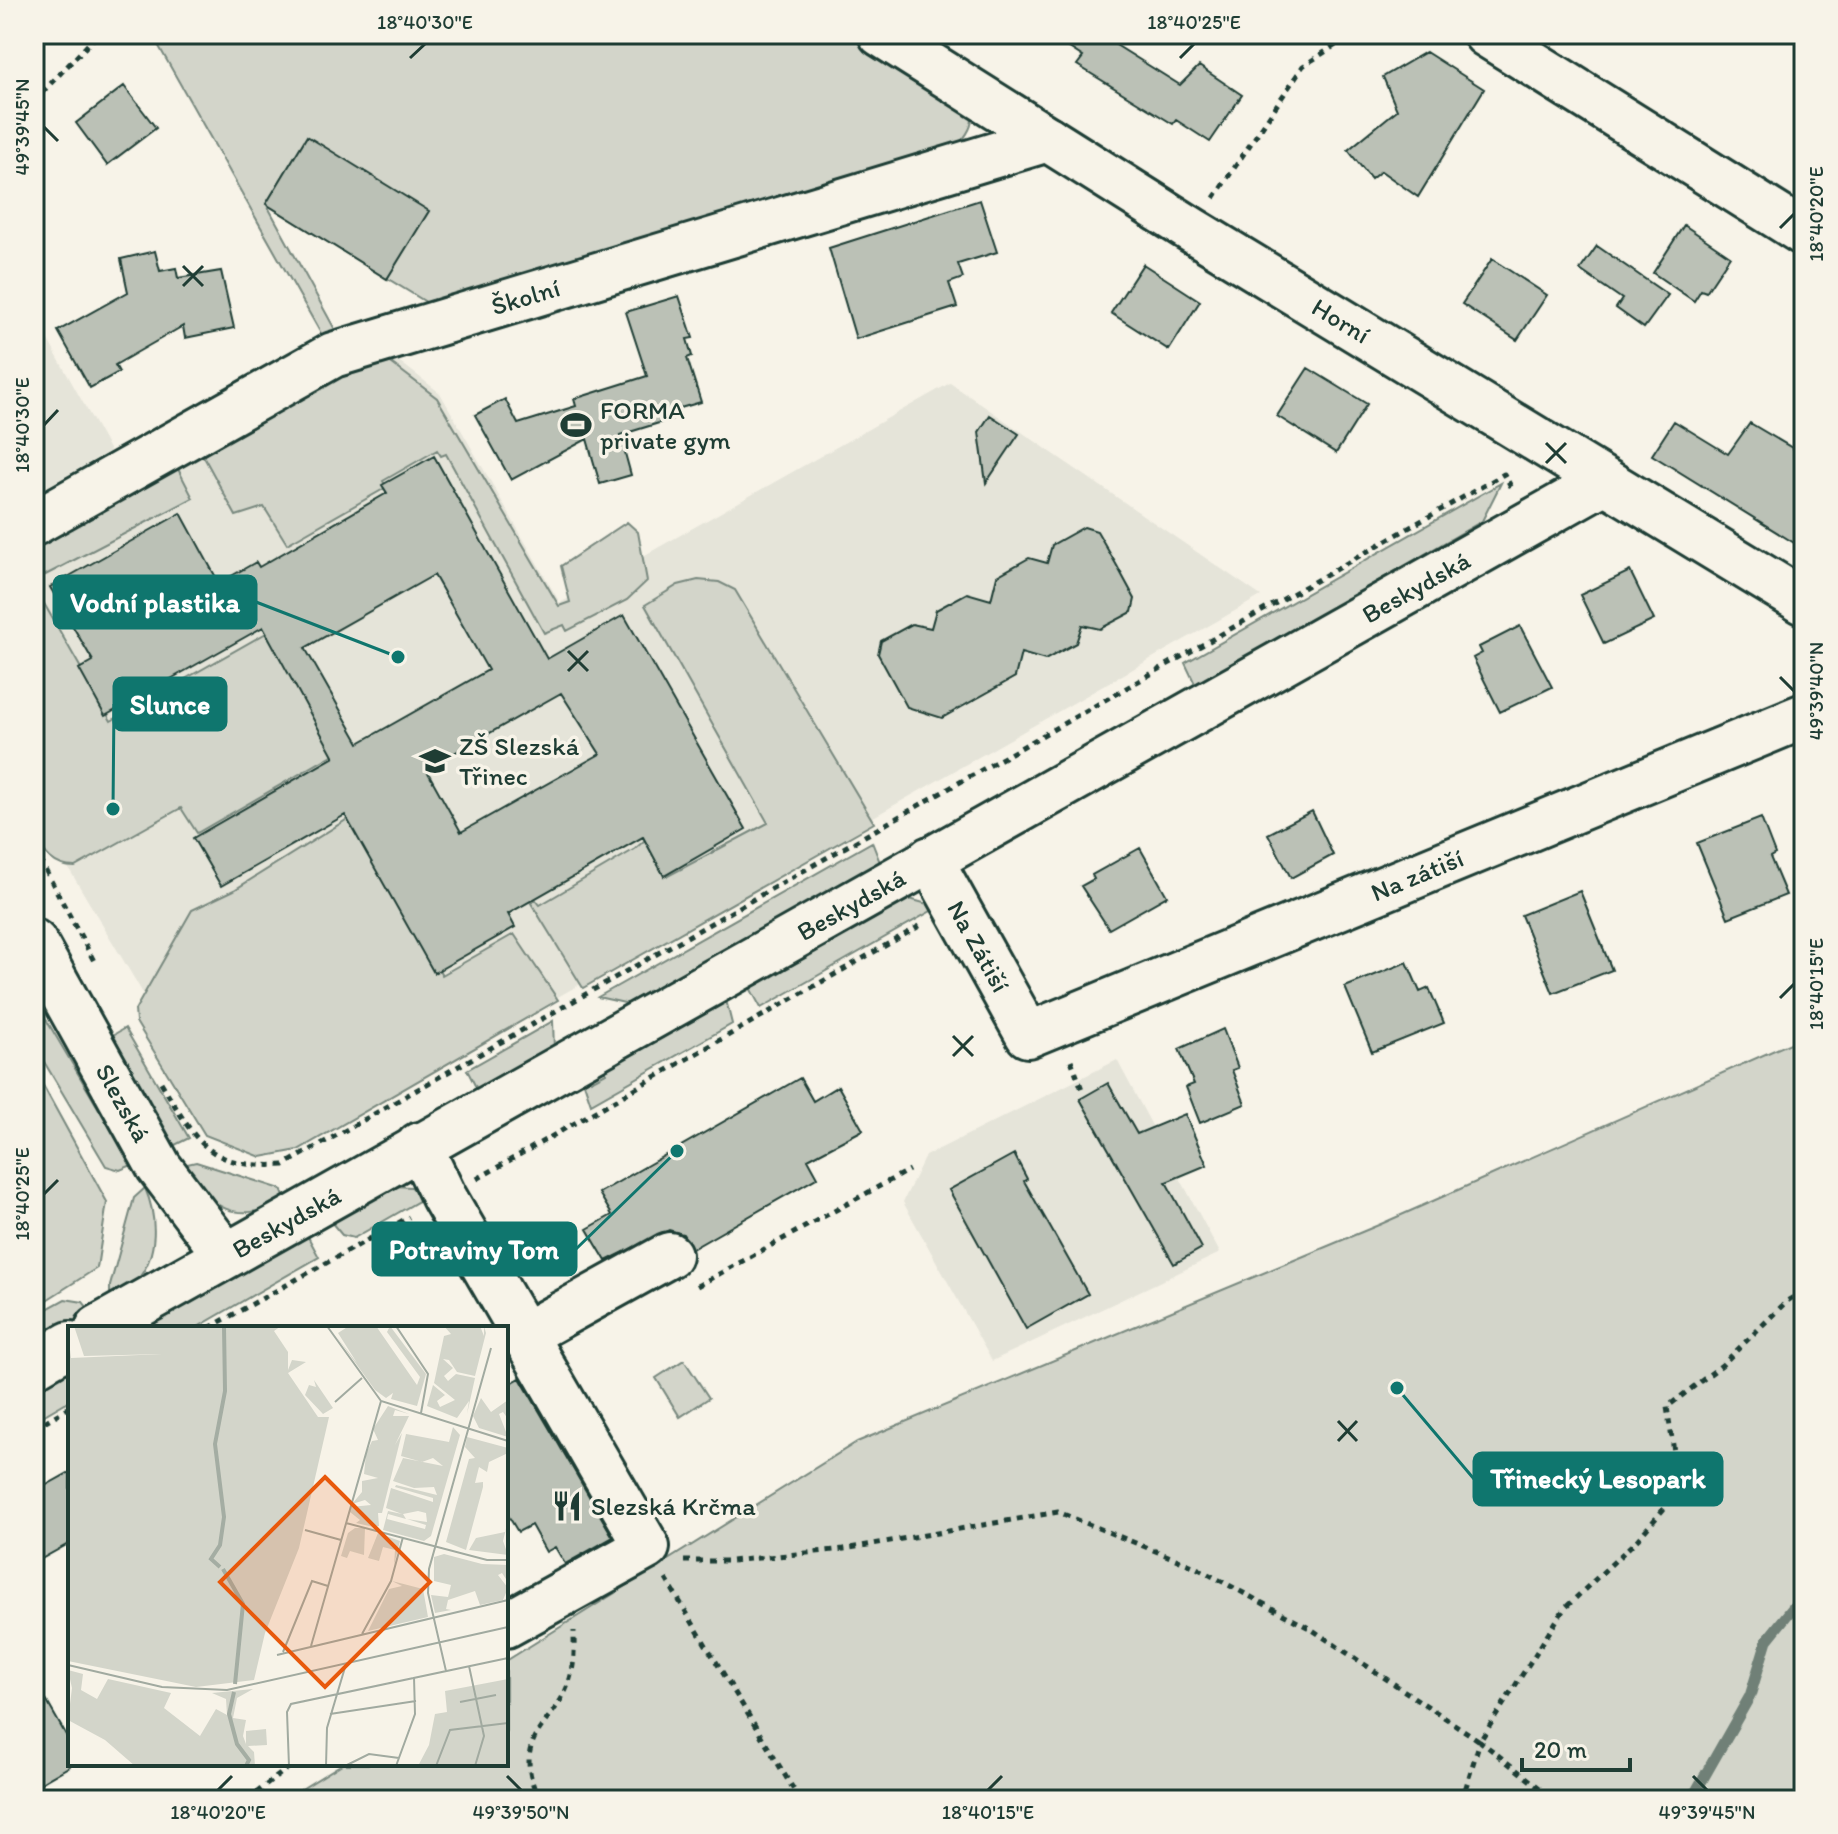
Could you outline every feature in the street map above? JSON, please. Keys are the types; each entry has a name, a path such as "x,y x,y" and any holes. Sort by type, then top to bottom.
{"street":[{"name":"Horní","path":"881,34 1603,482 1804,602"},
{"path":"1486,34 1804,233"},
{"name":"Školní","path":"34,523 333,355 1048,139"},
{"name":"Beskydská","path":"101,1326 1603,482"},
{"name":"Na zátiší","path":"1028,1035 1804,716"},
{"name":"Na Zátiší","path":"930,859 1028,1035"},
{"name":"Slezská","path":"34,942 159,1167 225,1254"},
{"path":"419,1145 444,1197 651,1554 572,1589 508,1624"},
{"path":"526,1334 678,1274"},
{"path":"34,1365 68,1345"}],"path":[{"path":"34,101 98,34"},
{"path":"1207,209 1303,66 1353,34"},
{"path":"155,1071 201,1146 245,1164 284,1165 1504,474"},
{"path":"34,849 97,967"},
{"path":"465,1186 956,905"},
{"path":"678,1274 909,1170"},
{"path":"213,1326 412,1215"},
{"path":"1462,1800 1480,1741 1564,1609 1638,1539 1680,1490 1667,1407 1722,1365 1787,1301 1804,1291"},
{"path":"34,1428 68,1408"},
{"path":"651,1554 731,1561 844,1549 1058,1512 1193,1566 1311,1629 1480,1741 1555,1800"},
{"path":"651,1554 800,1800"},
{"path":"539,1800 529,1779 532,1742 538,1727 558,1705 571,1676 572,1589"},
{"path":"247,1800 290,1766"}],"shaded area":[{"path":"152,34 850,34 952,96 965,106 972,118 967,134 952,151 461,302 426,302 267,205 338,335 328,346"},
{"path":"34,315 110,451 34,494"},
{"name":"ZŠ Slezská Třinec","path":"386,351 440,393 560,603 950,383 1261,596 293,1148 210,1106 34,810 34,537"},
{"path":"387,360 437,398 559,606 570,602 561,566 627,522 638,532 647,581 627,600 567,631 564,625 544,633 446,454 441,456 437,450 383,481 387,487 287,544 264,507 236,516 199,448 365,363"},
{"path":"176,465 193,498 34,581 34,548"},
{"path":"1501,483 1482,521 1196,686 1185,663"},
{"path":"698,580 719,582 735,590 874,823 583,988 531,903 536,900 540,905 635,849 646,839 668,876 768,823 645,605 678,585"},
{"path":"34,586 111,721 268,632 334,754 197,833 181,808 75,867 60,864 45,853 34,835"},
{"path":"351,817 442,975 514,934 558,1000 298,1150 261,1157 205,1135 136,1022 135,1010 192,910 234,890"},
{"path":"872,842 881,865 645,998 629,1004 598,997"},
{"path":"906,898 938,907 761,1008 749,986"},
{"path":"34,999 132,1165 120,1170 106,1166 34,1045"},
{"path":"726,1000 732,1024 591,1104 583,1080 588,1076 591,1081 606,1073 604,1067"},
{"path":"553,1021 554,1049 479,1093 467,1070"},
{"path":"125,1028 189,1138 167,1149 106,1039"},
{"path":"1804,1037 1804,1800 284,1800 339,1766 508,1766 508,1660 857,1442 1381,1224"},
{"path":"1117,1060 1220,1253 992,1361 903,1202 925,1156"},
{"path":"34,1069 107,1202 97,1268 34,1308"},
{"path":"196,1162 281,1189 286,1201 250,1212 224,1208 202,1192 178,1166"},
{"path":"394,1186 411,1187 429,1195 354,1238 342,1235 331,1222"},
{"path":"145,1188 154,1223 149,1259 134,1283 110,1298 110,1286 134,1198"},
{"path":"307,1235 319,1257 199,1326 147,1326"},
{"path":"65,1299 83,1302 91,1312 34,1344 34,1316"},
{"path":"684,1360 709,1398 680,1417 656,1378"},
{"path":"68,1371 68,1401 34,1421 34,1391"}],"building":[{"path":"1048,34 1123,34 1116,45 1180,85 1199,66 1242,95 1210,142 1176,120 1173,124 1077,65 1083,57"},
{"path":"1426,52 1484,89 1418,197 1381,171 1371,179 1348,150 1397,110 1383,77"},
{"path":"124,86 156,128 107,165 76,123"},
{"path":"307,136 429,211 387,279 266,204"},
{"path":"980,200 997,252 958,264 963,278 949,283 957,307 856,339 829,248"},
{"path":"1684,225 1730,256 1706,292 1701,290 1694,301 1653,273"},
{"path":"1597,246 1668,295 1644,328 1616,308 1622,299 1580,270"},
{"path":"155,251 160,271 176,268 178,278 221,271 234,328 185,338 183,326 115,365 119,372 90,388 58,331 128,292 121,259"},
{"path":"1492,259 1547,295 1517,340 1462,304"},
{"path":"1143,264 1200,301 1169,350 1111,313"},
{"path":"679,296 693,338 687,339 692,356 687,358 701,402 670,411 672,419 620,435 631,475 600,484 587,439 511,480 475,415 505,399 518,424 576,406 574,399 647,376 626,312"},
{"path":"1308,368 1367,404 1336,453 1277,416"},
{"path":"990,415 1019,434 986,483 979,432"},
{"path":"1674,421 1728,454 1750,423 1804,455 1804,549 1652,455"},
{"path":"434,456 547,659 624,615 746,829 664,876 643,837 508,914 515,927 434,973 345,815 221,886 193,838 334,757 263,627 105,716 79,669 93,661 50,587 181,513 219,583 256,562 259,567 387,493 382,485","holes":["434,575 488,670 359,743 305,648","561,693 600,754 461,832 426,769"]},
{"path":"1084,527 1097,531 1116,564 1135,599 1132,612 1100,629 1082,625 1076,643 1045,660 1021,653 1015,677 942,718 907,707 878,654 881,641 912,624 931,628 936,610 967,593 991,600 997,576 1029,558 1047,563 1052,545"},
{"path":"1630,571 1654,620 1604,644 1580,595"},
{"path":"1520,626 1552,687 1500,712 1473,658 1482,653 1479,647"},
{"path":"1312,811 1333,855 1291,878 1268,834"},
{"path":"1761,818 1775,854 1770,857 1786,895 1728,918 1697,843"},
{"path":"1140,848 1167,896 1109,929 1081,886 1094,879 1092,875"},
{"path":"1580,891 1612,970 1553,993 1521,915"},
{"path":"1407,962 1420,992 1429,988 1444,1023 1372,1052 1345,987"},
{"path":"1223,1029 1238,1068 1232,1070 1245,1104 1200,1123 1186,1087 1194,1084 1179,1049"},
{"path":"800,1078 813,1101 838,1086 863,1130 808,1159 818,1177 692,1249 683,1234 669,1230 606,1261 587,1229 612,1215 599,1193"},
{"path":"1108,1083 1137,1134 1185,1114 1207,1165 1166,1182 1202,1248 1174,1264 1080,1099"},
{"path":"1014,1154 1027,1179 1024,1181 1088,1294 1026,1329 949,1190"},
{"path":"520,1378 613,1537 565,1564 555,1547 546,1552 531,1525 518,1532 508,1515 508,1385"},
{"path":"68,1473 68,1544 34,1563 34,1492"},
{"path":"34,1679 68,1738 70,1766 34,1787"}],"waterway":[{"path":"1691,1800 1750,1696 1767,1640 1804,1594"}],"place":[{"name":"FORMA private gym","path":"576,425"},
{"name":"Vodní plastika","path":"398,657"},
{"name":"ZŠ Slezská Třinec","path":"435,761"},
{"name":"Slunce","path":"113,809"},
{"name":"Potraviny Tom","path":"677,1151"},
{"name":"Třinecký Lesopark","path":"1397,1388"},
{"name":"Slezská Krčma","path":"567,1506"}]}
